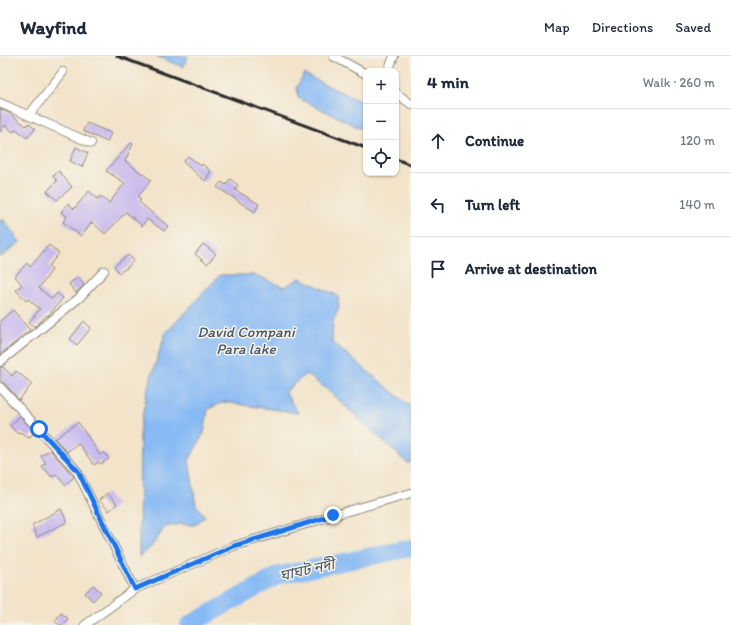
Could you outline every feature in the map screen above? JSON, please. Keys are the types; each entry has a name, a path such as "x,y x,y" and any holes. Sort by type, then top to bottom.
{"street":[{"path":"333,56 363,72"},
{"path":"389,68 394,56"},
{"path":"29,115 63,72"},
{"path":"399,95 411,104"},
{"path":"0,103 91,143"},
{"path":"0,362 79,298 104,270"},
{"path":"0,387 78,471 135,589"},
{"path":"85,625 135,589 234,546 348,510 411,493"}],"water":[{"path":"156,56 188,56 183,67"},
{"path":"304,74 363,103 363,130 298,98 297,87"},
{"path":"3,219 20,242 0,258 0,221"},
{"name":"David Compani Para lake","path":"220,275 255,275 284,287 300,278 338,296 339,308 333,321 332,342 411,407 411,462 408,464 328,390 306,374 285,392 298,413 224,402 208,409 204,433 189,460 196,505 205,516 195,525 181,524 165,527 151,547 139,557 140,428 148,387 165,334"}],"building":[{"path":"0,109 9,113 26,126 28,123 35,129 27,138 16,129 13,132 5,125 0,132"},
{"path":"87,123 111,133 107,142 83,131"},
{"path":"131,143 133,144 125,161 151,180 138,197 141,200 139,202 168,226 164,231 147,219 142,226 126,212 105,234 92,222 81,236 63,222 67,216 61,212 68,203 74,209 89,191 98,199 100,196 109,203 125,183 106,171"},
{"path":"76,147 88,153 82,167 70,161"},
{"path":"188,156 201,166 202,164 211,171 205,181 183,162"},
{"path":"59,171 72,187 57,200 47,191 57,181 53,176"},
{"path":"230,179 238,185 235,190 259,204 255,212 217,187 221,182 226,185"},
{"path":"203,244 216,254 207,264 195,254"},
{"path":"49,245 59,253 48,267 52,270 39,288 52,299 57,293 63,298 48,316 47,315 35,327 29,322 40,309 28,299 26,301 16,290 22,285 15,276 27,263 30,267"},
{"path":"128,255 134,260 128,267 119,273 114,266"},
{"path":"78,277 84,285 76,293 69,284"},
{"path":"13,310 30,330 0,355 0,321"},
{"path":"84,321 91,328 77,345 70,339"},
{"path":"0,367 3,367 12,376 16,371 32,384 19,400 4,383 0,382"},
{"path":"20,416 34,432 29,438 20,432 18,434 10,426"},
{"path":"78,422 100,455 104,452 109,459 101,464 99,462 94,465 78,443 67,452 55,439"},
{"path":"50,450 74,477 65,485 56,474 52,477 42,466 46,463 41,456"},
{"path":"107,493 117,504 109,511 99,500"},
{"path":"61,509 67,522 37,537 32,525"},
{"path":"93,585 101,592 93,601 85,593"},
{"path":"61,613 68,618 63,625 59,625 55,621"}],"waterway":[{"name":"ঘাঘট নদী","path":"189,625 279,575 411,548"}],"railway":[{"path":"117,56 363,147"},
{"path":"399,160 411,165"}],"route":[{"path":"39,429 78,471 135,589 234,546 333,515"}]}
